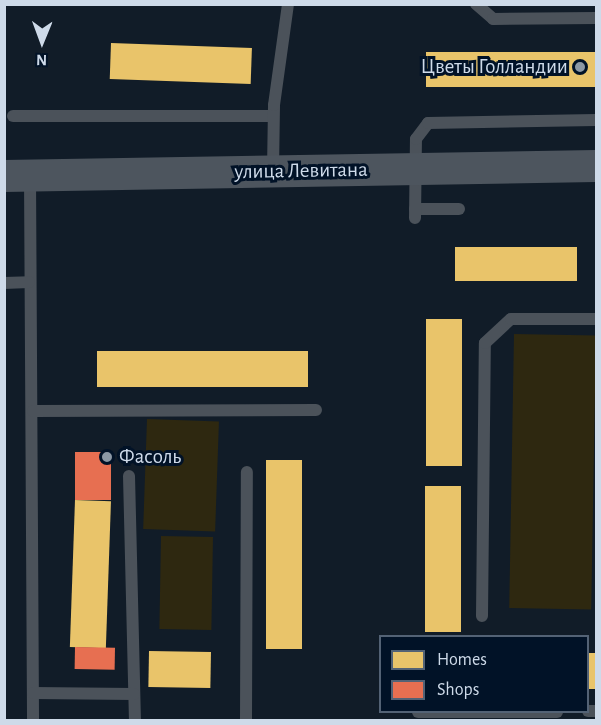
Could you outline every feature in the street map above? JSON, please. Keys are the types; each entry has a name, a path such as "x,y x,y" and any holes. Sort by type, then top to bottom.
{"street":[{"name":"улица Левитана","path":"17,176 597,166"}],"lane":[{"path":"273,171 273,117 288,4"},
{"path":"476,4 493,19 597,18"},
{"path":"13,116 273,117"},
{"path":"459,209 415,214 418,133 435,121 597,120"},
{"path":"17,176 29,282 33,411 33,720"},
{"path":"4,283 29,282"},
{"path":"482,616 485,343 511,319 597,319"},
{"path":"33,411 316,410"},
{"path":"246,472 246,720"},
{"path":"129,476 135,720"},
{"path":"33,693 134,694"}],"shaded area":[{"path":"514,334 596,335 591,609 509,608"},
{"path":"147,419 219,422 215,531 143,529"},
{"path":"161,536 213,537 211,630 159,629"}],"building: Homes":[{"path":"111,43 252,48 251,84 110,79"},
{"path":"426,52 596,52 596,87 426,87"},
{"path":"455,247 577,247 577,281 455,281"},
{"path":"426,319 462,319 462,466 426,466"},
{"path":"97,351 308,351 308,387 97,387"},
{"path":"266,460 302,460 302,649 266,649"},
{"path":"425,486 461,486 461,632 425,632"},
{"path":"75,500 111,501 106,648 70,647"},
{"path":"149,651 211,652 210,688 148,687"},
{"path":"589,653 596,653 596,689 589,689"}],"building: Shops":[{"path":"75,452 111,452 111,500 75,500"},
{"path":"75,647 115,648 115,670 75,669"}],"place":[{"name":"Цветы Голландии","path":"580,67"},
{"name":"Фасоль","path":"107,457"}]}
